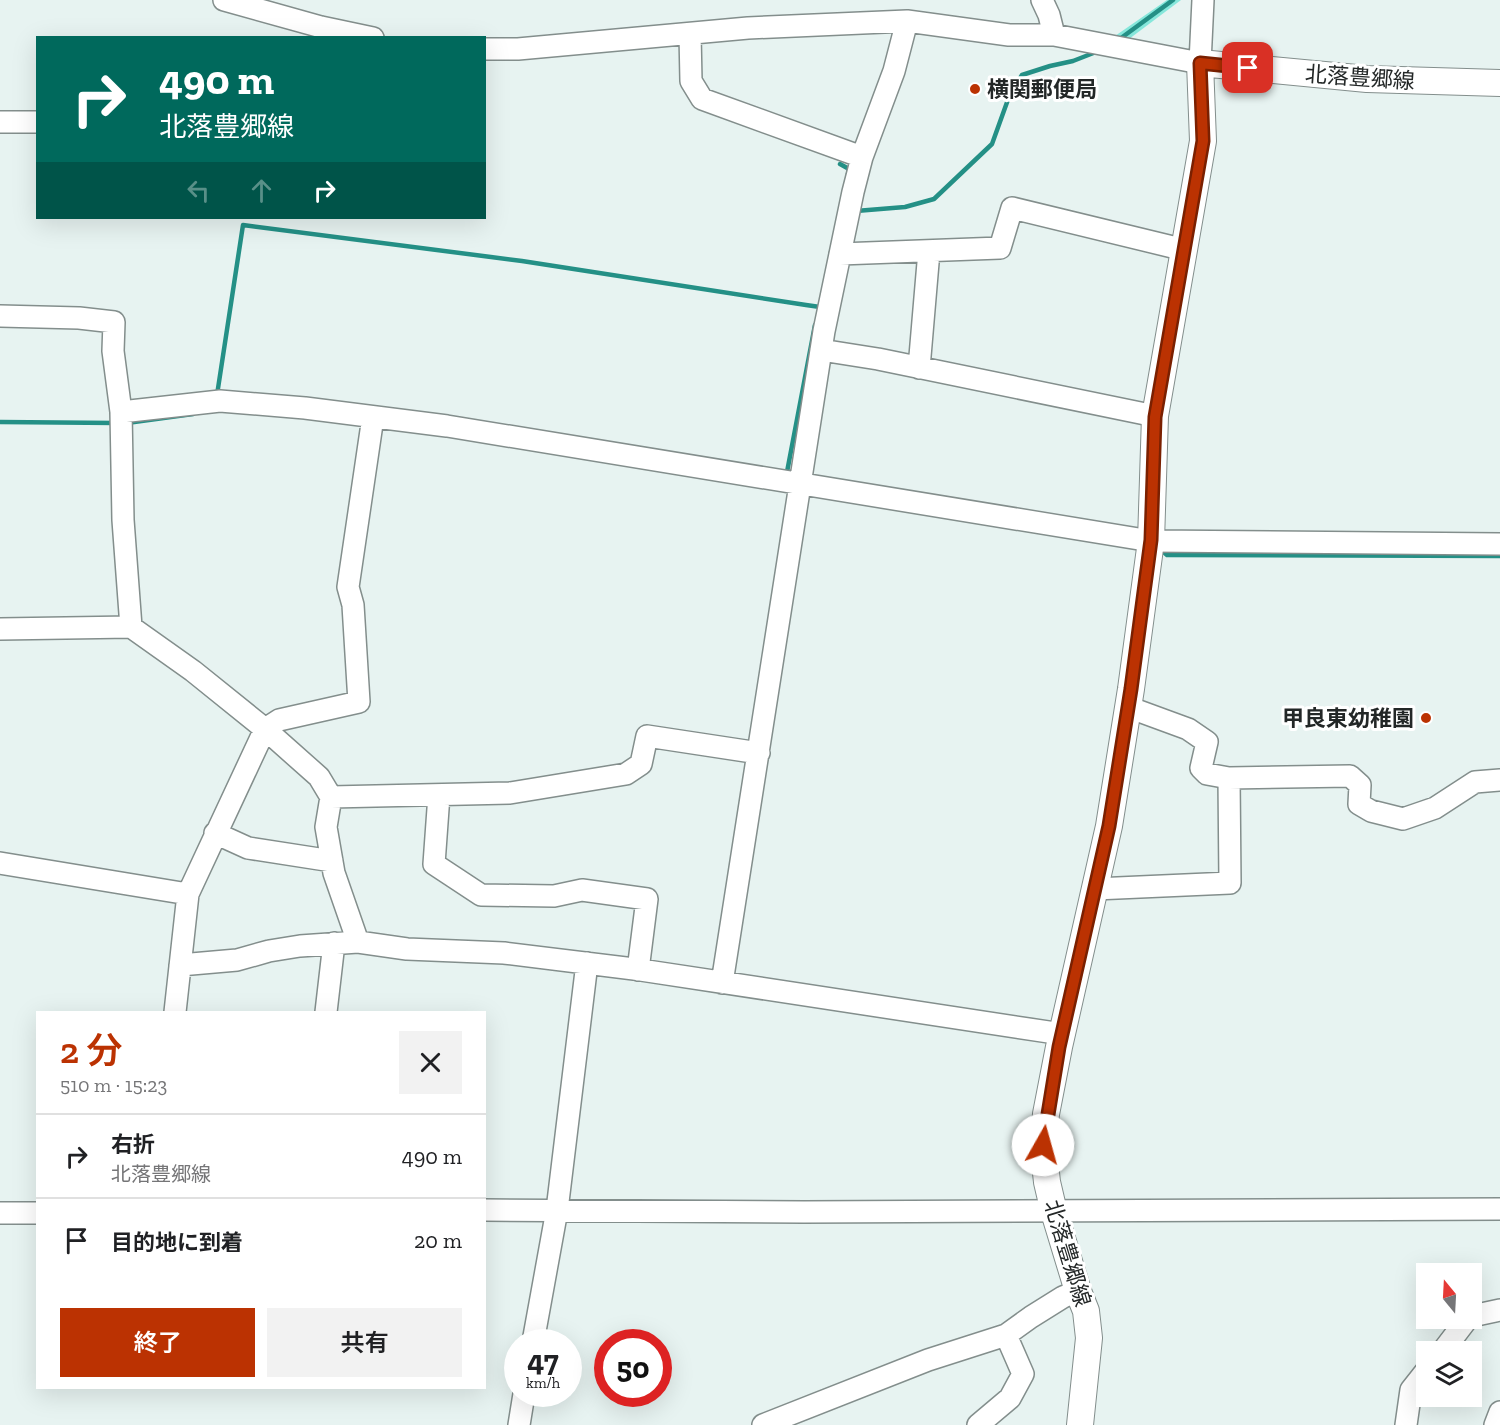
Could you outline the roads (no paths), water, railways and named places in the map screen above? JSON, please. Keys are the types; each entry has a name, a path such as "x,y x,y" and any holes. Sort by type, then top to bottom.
{"main road":[{"name":"北落豊郷線","path":"1080,1425 1089,1338 1086,1311 1054,1212 1047,1182 1043,1145 1046,1114 1062,1034 1109,826 1128,707 1151,540 1155,417 1203,141 1200,63 1367,79 1500,83"}],"street":[{"path":"224,0 321,27 364,36"},
{"path":"1042,0 1049,15 1053,35"},
{"path":"486,49 518,49 817,23 907,21 1009,35 1053,35 1200,63 1203,0"},
{"path":"722,983 821,350 862,157 894,71 907,21"},
{"path":"690,34 691,81 702,99 862,157"},
{"path":"0,122 36,122"},
{"path":"840,254 1000,248 1012,207 1185,250"},
{"path":"919,368 929,250"},
{"path":"0,316 79,318 114,322 113,351 121,412 123,520 131,627"},
{"path":"821,350 878,358 1155,417"},
{"path":"121,412 220,401 305,408 447,426 1151,540 1500,544"},
{"path":"175,1011 188,894 265,729 279,720 359,702 353,604 348,587 373,417"},
{"path":"0,629 131,627 193,671 265,729 319,777 331,797 326,827 332,861 358,942"},
{"path":"1128,707 1188,729 1207,742 1201,768 1207,774 1229,778 1350,776 1360,785 1359,804 1371,811 1403,819 1435,808 1475,782 1500,780"},
{"path":"331,797 510,793 626,774 641,764 647,736 759,753"},
{"path":"1095,889 1230,883 1229,778"},
{"path":"439,795 434,864 481,895 554,896 582,890 647,899 638,970"},
{"path":"215,833 248,848 332,861"},
{"path":"0,863 188,894"},
{"path":"180,965 237,960 269,951 300,946 358,942 407,949 504,953 638,970 1062,1034"},
{"path":"326,1011 334,943"},
{"path":"535,1329 557,1210 587,963"},
{"path":"486,1210 1054,1212 1500,1209"},
{"path":"0,1213 36,1213"},
{"path":"763,1425 928,1360 1006,1335 1039,1312 1078,1291"},
{"path":"1482,1314 1500,1310"},
{"path":"1451,1341 1460,1329"},
{"path":"978,1425 1010,1398 1023,1374 1006,1335"},
{"path":"1406,1425 1411,1390 1416,1384"},
{"path":"519,1425 522,1407"},
{"path":"1496,1425 1500,1412"}],"waterway":[{"path":"1117,41 1173,0"},
{"path":"856,211 905,207 934,199 992,144 1010,94 1022,75 1096,52"},
{"path":"840,164 849,169 848,174"},
{"path":"217,395 243,225 522,261 806,305 820,307 820,305"},
{"path":"791,473 787,472 815,325"},
{"path":"127,423 193,414"},
{"path":"0,422 116,423"},
{"path":"1160,549 1167,555 1500,556"}],"place":[{"name":"横関郵便局","path":"975,89"},
{"name":"甲良東幼稚園","path":"1426,718"}]}
